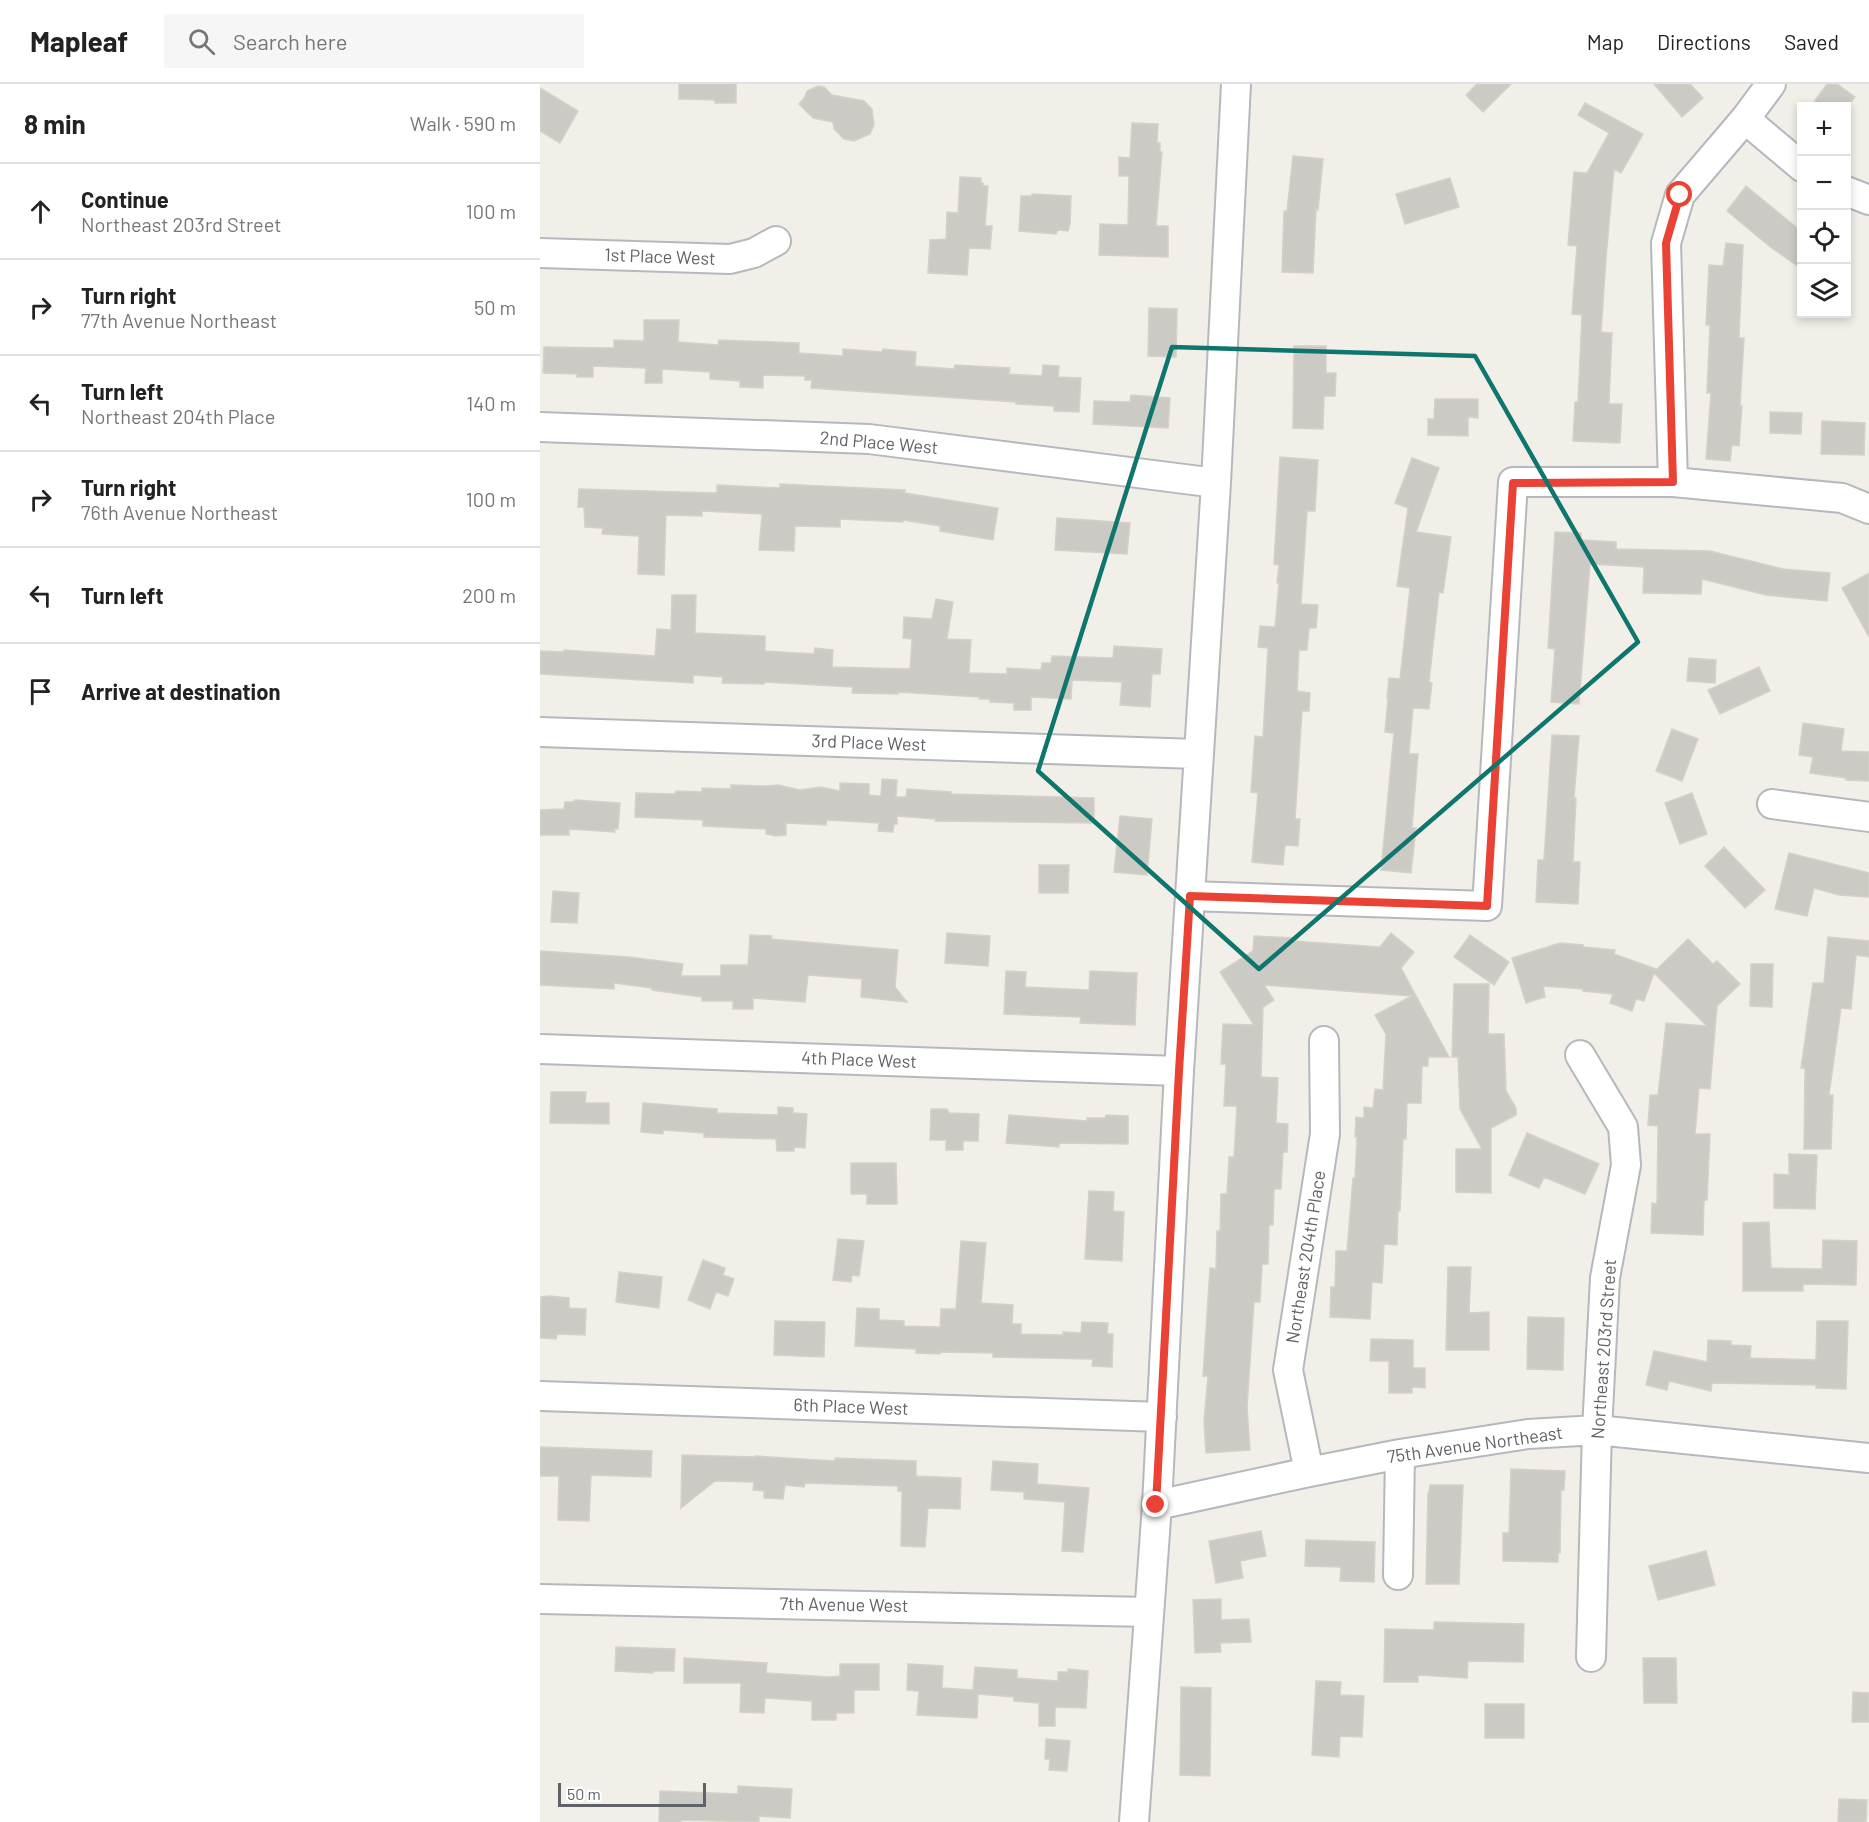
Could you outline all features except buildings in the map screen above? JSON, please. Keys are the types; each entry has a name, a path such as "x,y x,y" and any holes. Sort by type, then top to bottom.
{"street":[{"path":"1134,1822 1162,1417 1179,1071 1216,483 1236,84"},
{"path":"1673,482 1666,243 1680,195 1745,119 1771,84"},
{"path":"1745,119 1797,163"},
{"path":"1851,193 1869,200"},
{"name":"1st Place West","path":"540,253 730,259 754,253 776,241"},
{"name":"2nd Place West","path":"540,427 868,439 1216,483"},
{"path":"1190,896 1487,906 1513,483 1673,482 1842,498 1869,509"},
{"name":"3rd Place West","path":"540,732 1198,754"},
{"path":"1772,804 1869,817"},
{"name":"Northeast 204th Place","path":"1309,1472 1288,1370 1325,1134 1324,1041"},
{"name":"4th Place West","path":"540,1048 1179,1071"},
{"name":"Northeast 203rd Street","path":"1580,1055 1623,1127 1626,1165 1605,1278 1597,1430 1591,1657"},
{"name":"6th Place West","path":"540,1396 1162,1417"},
{"name":"75th Avenue Northeast","path":"1156,1505 1400,1454 1528,1434 1597,1430 1869,1458"},
{"path":"1398,1575 1400,1454"},
{"name":"7th Avenue West","path":"540,1599 1149,1612"}],"highlighted area":[{"path":"1172,347 1475,356 1638,642 1259,969 1038,771"}],"route":[{"path":"1156,1505 1190,896 1487,906 1513,483 1673,482 1666,243 1680,195"}]}
